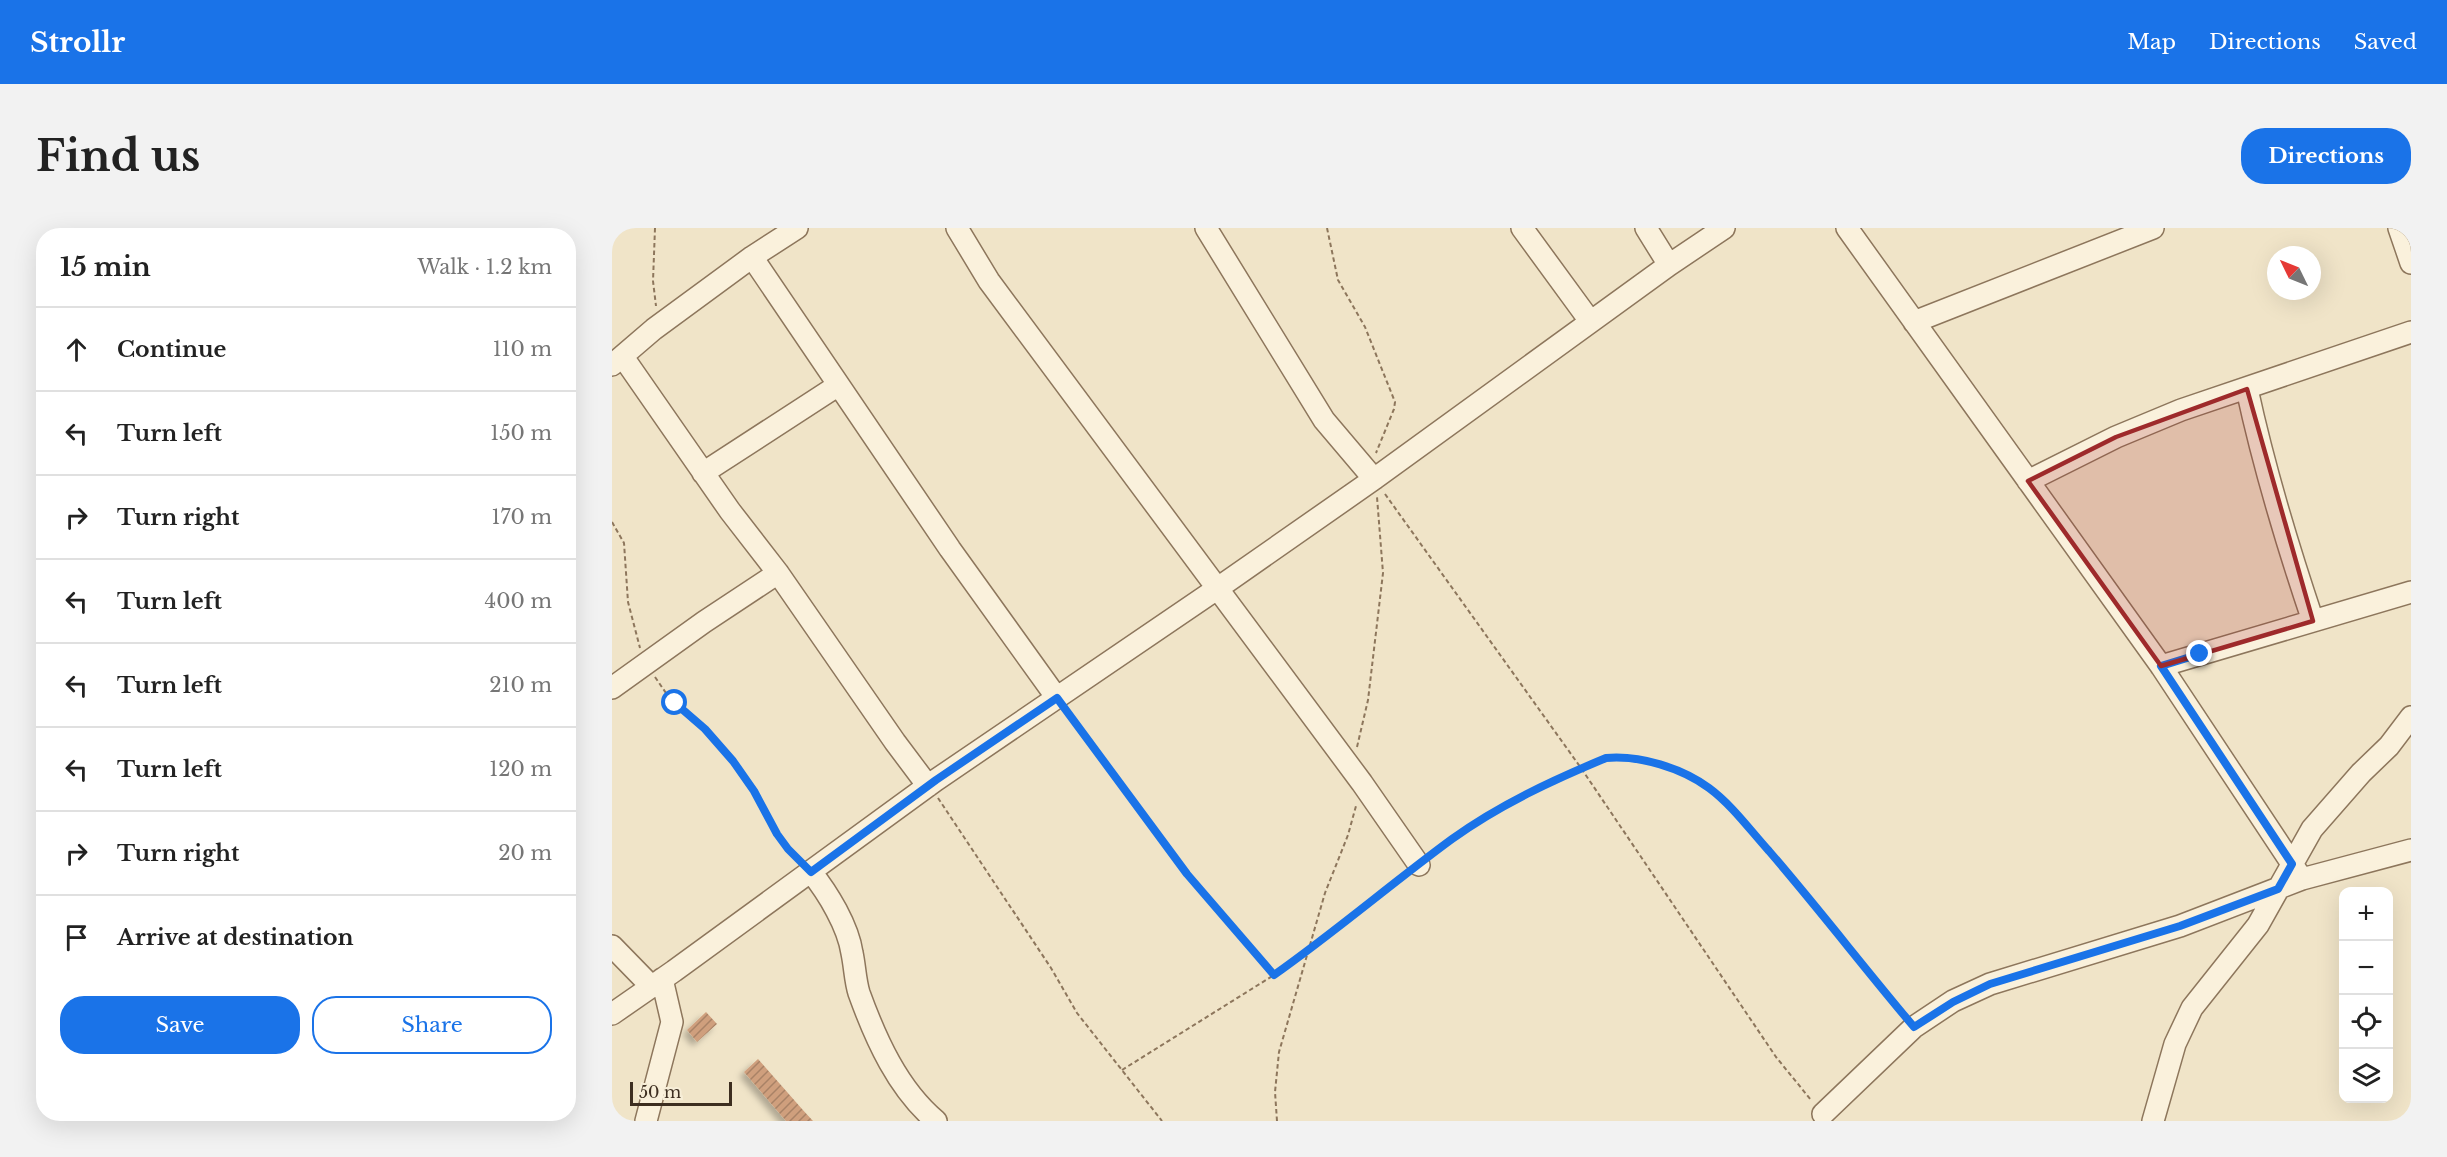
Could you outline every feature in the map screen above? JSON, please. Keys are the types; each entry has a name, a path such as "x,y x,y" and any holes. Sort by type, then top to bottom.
{"street":[{"path":"797,228 752,257 654,329 617,361 666,417 703,473 778,573 928,786"},
{"path":"957,228 989,281 1218,588 1302,706 1356,775 1419,865"},
{"path":"1206,228 1324,420 1374,478"},
{"path":"1522,228 1590,321"},
{"path":"1646,228 1669,265"},
{"path":"612,1014 928,786 1218,588 1590,321 1724,228"},
{"path":"1847,228 2161,666 2297,871"},
{"path":"1914,322 2153,228"},
{"path":"2398,228 2411,263"},
{"path":"752,257 837,386 1004,627 1057,698"},
{"path":"2028,481 2116,437 2181,411 2411,332"},
{"path":"703,473 837,386"},
{"path":"2247,388 2274,501 2313,621"},
{"path":"612,688 704,622 778,573"},
{"path":"2161,666 2411,592"},
{"path":"2153,1121 2175,1044 2192,1008 2258,925 2278,889 2297,871 2312,829 2361,773 2389,746 2411,717"},
{"path":"2297,871 2411,850"},
{"path":"811,872 828,892 845,930 852,952 860,995 897,1079 915,1102 936,1121"},
{"path":"1822,1114 1914,1027 1943,1007 1990,984 2180,926 2278,889"},
{"path":"612,946 657,983 672,1022 646,1121"}],"path":[{"path":"654,329 655,228"},
{"path":"1277,1121 1275,1092 1280,1052 1325,893 1353,820 1357,798 1359,733 1368,700 1383,573 1380,521 1374,478 1375,455 1395,402 1365,327 1338,280 1327,228"},
{"path":"1374,478 1581,768 1776,1057 1822,1114"},
{"path":"612,522 624,543 628,602 635,636 647,664 675,703 705,729 733,761 754,791 777,834 788,849 811,872"},
{"path":"1057,698 1187,874 1274,975"},
{"path":"1122,1070 1309,951 1454,838 1489,815 1581,768 1606,758 1624,756 1643,759 1696,781 1720,796 1819,909 1914,1027"},
{"path":"928,786 964,835 1077,1013 1162,1121"}],"highlighted area":[{"path":"2247,389 2313,621 2161,666 2028,481 2116,437"}],"building":[{"path":"706,1012 717,1024 697,1042 687,1030"},
{"path":"758,1059 813,1121 786,1121 744,1072"}],"route":[{"path":"675,703 722,747 754,791 777,834 788,849 811,872 936,780 1057,698 1187,874 1274,975 1309,951 1454,838 1489,815 1521,797 1606,758 1624,756 1643,759 1707,786 1720,796 1819,909 1914,1027 1932,1013 1990,984 2069,962 2180,926 2278,889 2292,864 2161,666 2200,654"}]}
